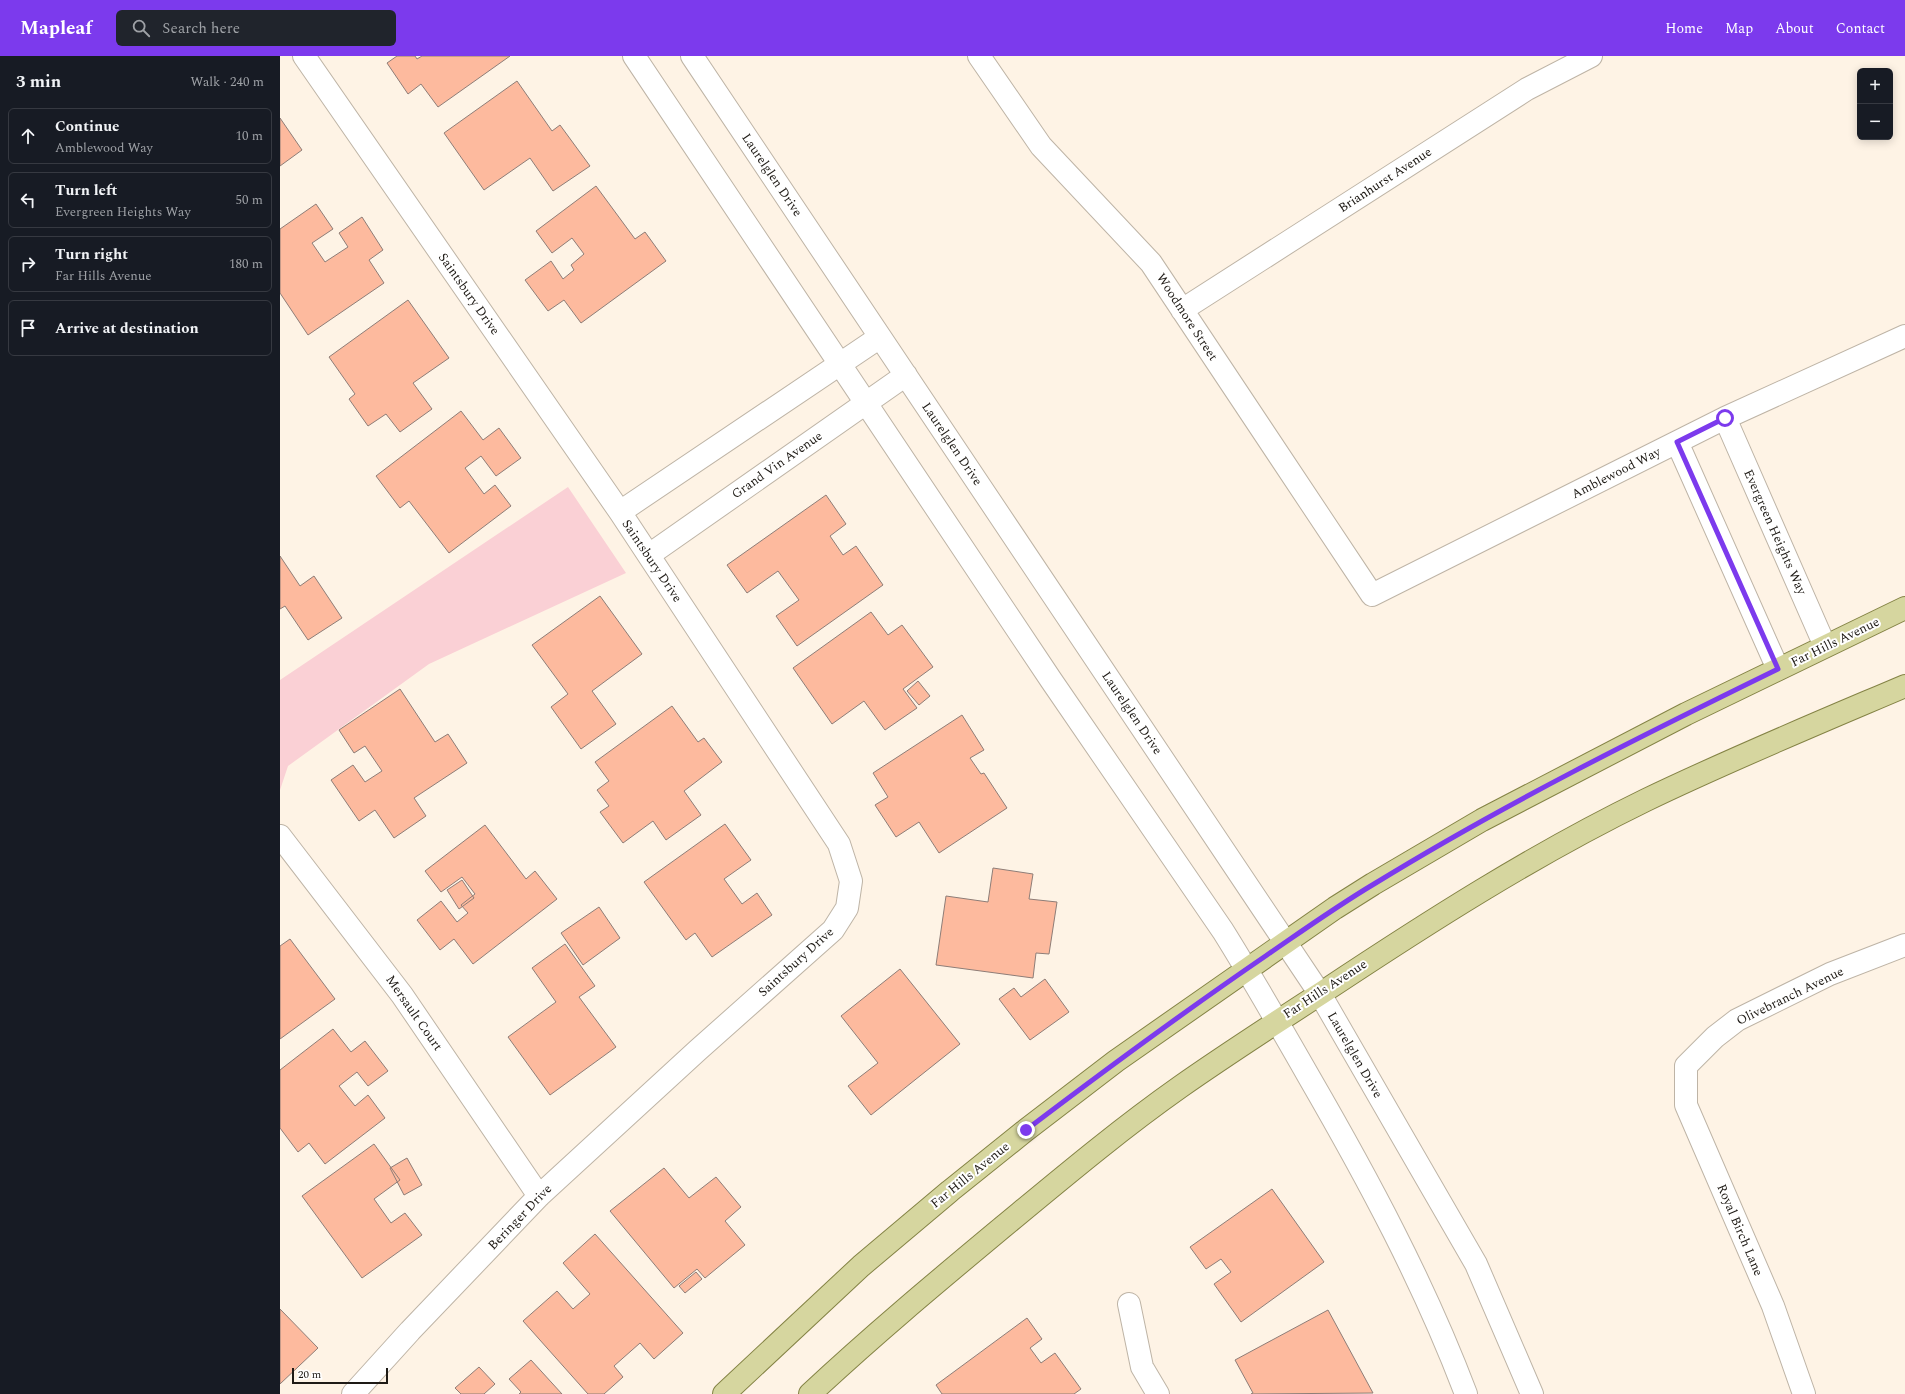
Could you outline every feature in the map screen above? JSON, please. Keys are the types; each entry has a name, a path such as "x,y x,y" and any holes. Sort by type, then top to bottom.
{"main road":[{"name":"Far Hills Avenue","path":"724,1394 861,1266 950,1191 1026,1130 1116,1061 1286,942 1373,884 1482,820 1686,714 1905,608"},
{"name":"Far Hills Avenue","path":"810,1394 911,1303 1061,1179 1177,1089 1277,1020 1320,994 1442,914 1570,840 1645,801 1730,761 1905,686"}],"street":[{"name":"Saintsbury Drive","path":"304,56 620,512 840,844 851,881 847,908 833,930 698,1050"},
{"path":"634,56 1047,673 1223,931 1247,969 1343,1134 1381,1206 1451,1355 1466,1394"},
{"name":"Laurelglen Drive","path":"692,56 1320,994 1476,1264 1532,1394"},
{"name":"Woodmore Street","path":"979,56 1042,146 1151,263 1372,595"},
{"name":"Brianhurst Avenue","path":"1182,310 1527,89 1591,56"},
{"name":"Amblewood Way","path":"1372,595 1725,418 1905,336"},
{"path":"620,512 880,337"},
{"name":"Grand Vin Avenue","path":"648,555 906,375"},
{"name":"Evergreen Heights Way","path":"1725,418 1825,646"},
{"path":"1677,442 1778,669"},
{"name":"Mersault Court","path":"280,836 402,995 539,1196"},
{"name":"Olivebranch Avenue","path":"1686,1066 1715,1037 1737,1020 1830,974 1905,945"},
{"name":"Beringer Drive","path":"353,1394 410,1331 539,1196 698,1050"},
{"name":"Royal Birch Lane","path":"1686,1066 1686,1105 1773,1306 1804,1394"},
{"path":"1129,1304 1142,1367 1158,1394"}],"shaded area":[{"path":"568,487 626,573 429,664 288,766 280,790 280,680"}],"building":[{"path":"397,56 415,56 417,59 422,56 510,56 438,107 421,84 408,94 387,63"},
{"path":"517,81 552,131 560,125 590,166 553,191 530,158 484,190 444,133"},
{"path":"280,118 302,150 280,166"},
{"path":"596,186 635,239 645,232 666,261 581,323 564,300 548,311 525,280 551,261 563,279 574,270 571,265 584,254 572,238 552,253 536,231"},
{"path":"316,204 333,229 312,243 325,262 348,247 339,233 362,217 383,250 369,260 384,283 308,335 280,293 280,229"},
{"path":"408,300 449,358 413,383 432,409 400,432 386,414 368,426 349,399 355,394 329,357"},
{"path":"461,411 483,440 499,428 521,458 496,476 481,456 465,468 484,494 495,485 511,506 449,553 409,501 400,508 376,476"},
{"path":"826,495 846,524 830,536 843,555 856,546 883,585 797,646 776,616 799,600 778,571 747,593 727,565"},
{"path":"280,556 300,586 314,576 342,618 308,640 285,606 280,609"},
{"path":"600,596 642,654 592,691 616,724 581,749 551,707 568,694 532,645"},
{"path":"871,612 888,635 902,625 933,667 903,689 917,708 885,730 864,701 832,724 793,668"},
{"path":"918,681 930,696 919,705 907,691"},
{"path":"400,689 435,742 448,734 467,763 414,798 426,816 394,838 375,810 359,821 331,780 353,765 365,782 382,771 365,746 354,753 339,730"},
{"path":"672,706 698,742 704,738 722,762 684,791 701,815 666,840 653,821 623,843 600,812 609,806 597,790 609,781 595,762"},
{"path":"962,715 984,750 970,758 981,774 984,773 1007,808 939,853 919,822 896,837 875,805 888,797 873,773"},
{"path":"725,824 751,860 724,879 742,904 757,893 772,915 712,957 695,933 686,940 644,882"},
{"path":"485,825 526,879 535,871 557,899 473,964 454,939 440,950 417,920 441,901 457,922 468,913 461,905 475,894 462,877 441,892 425,871"},
{"path":"993,868 1033,874 1029,899 1057,902 1049,954 1036,953 1033,978 936,965 946,896 988,902"},
{"path":"462,880 474,898 459,909 447,890"},
{"path":"599,907 620,938 583,965 561,933"},
{"path":"290,939 335,999 280,1039 280,946"},
{"path":"565,944 595,986 579,997 616,1047 550,1095 508,1037 556,1002 532,968"},
{"path":"900,969 960,1044 871,1115 848,1086 878,1063 841,1016"},
{"path":"1045,979 1069,1012 1030,1040 999,999 1014,988 1021,997"},
{"path":"333,1029 351,1052 365,1041 388,1071 368,1086 357,1072 339,1086 355,1106 368,1095 385,1118 325,1164 309,1143 298,1152 280,1128 280,1070"},
{"path":"374,1144 400,1180 374,1199 391,1223 405,1213 422,1235 362,1278 302,1196"},
{"path":"407,1158 422,1185 404,1195 390,1168"},
{"path":"664,1168 689,1198 716,1177 741,1207 725,1221 745,1245 705,1278 697,1269 674,1288 610,1211"},
{"path":"1272,1189 1324,1262 1241,1322 1214,1284 1231,1272 1221,1259 1206,1269 1190,1247"},
{"path":"595,1234 683,1333 654,1359 640,1343 614,1366 623,1377 604,1394 588,1394 523,1321 557,1291 573,1309 590,1294 563,1263"},
{"path":"696,1272 702,1279 685,1293 679,1286"},
{"path":"280,1309 318,1348 280,1384"},
{"path":"1328,1310 1373,1393 1251,1394 1253,1393 1235,1360"},
{"path":"1027,1318 1042,1339 1030,1348 1041,1363 1055,1353 1081,1389 1074,1394 942,1394 936,1385"},
{"path":"531,1360 562,1394 519,1394 521,1392 509,1379"},
{"path":"479,1367 495,1384 484,1394 461,1394 455,1388"}],"route":[{"path":"1026,1130 1116,1061 1247,969 1373,884 1482,820 1607,754 1778,669 1677,442 1725,418"}]}
